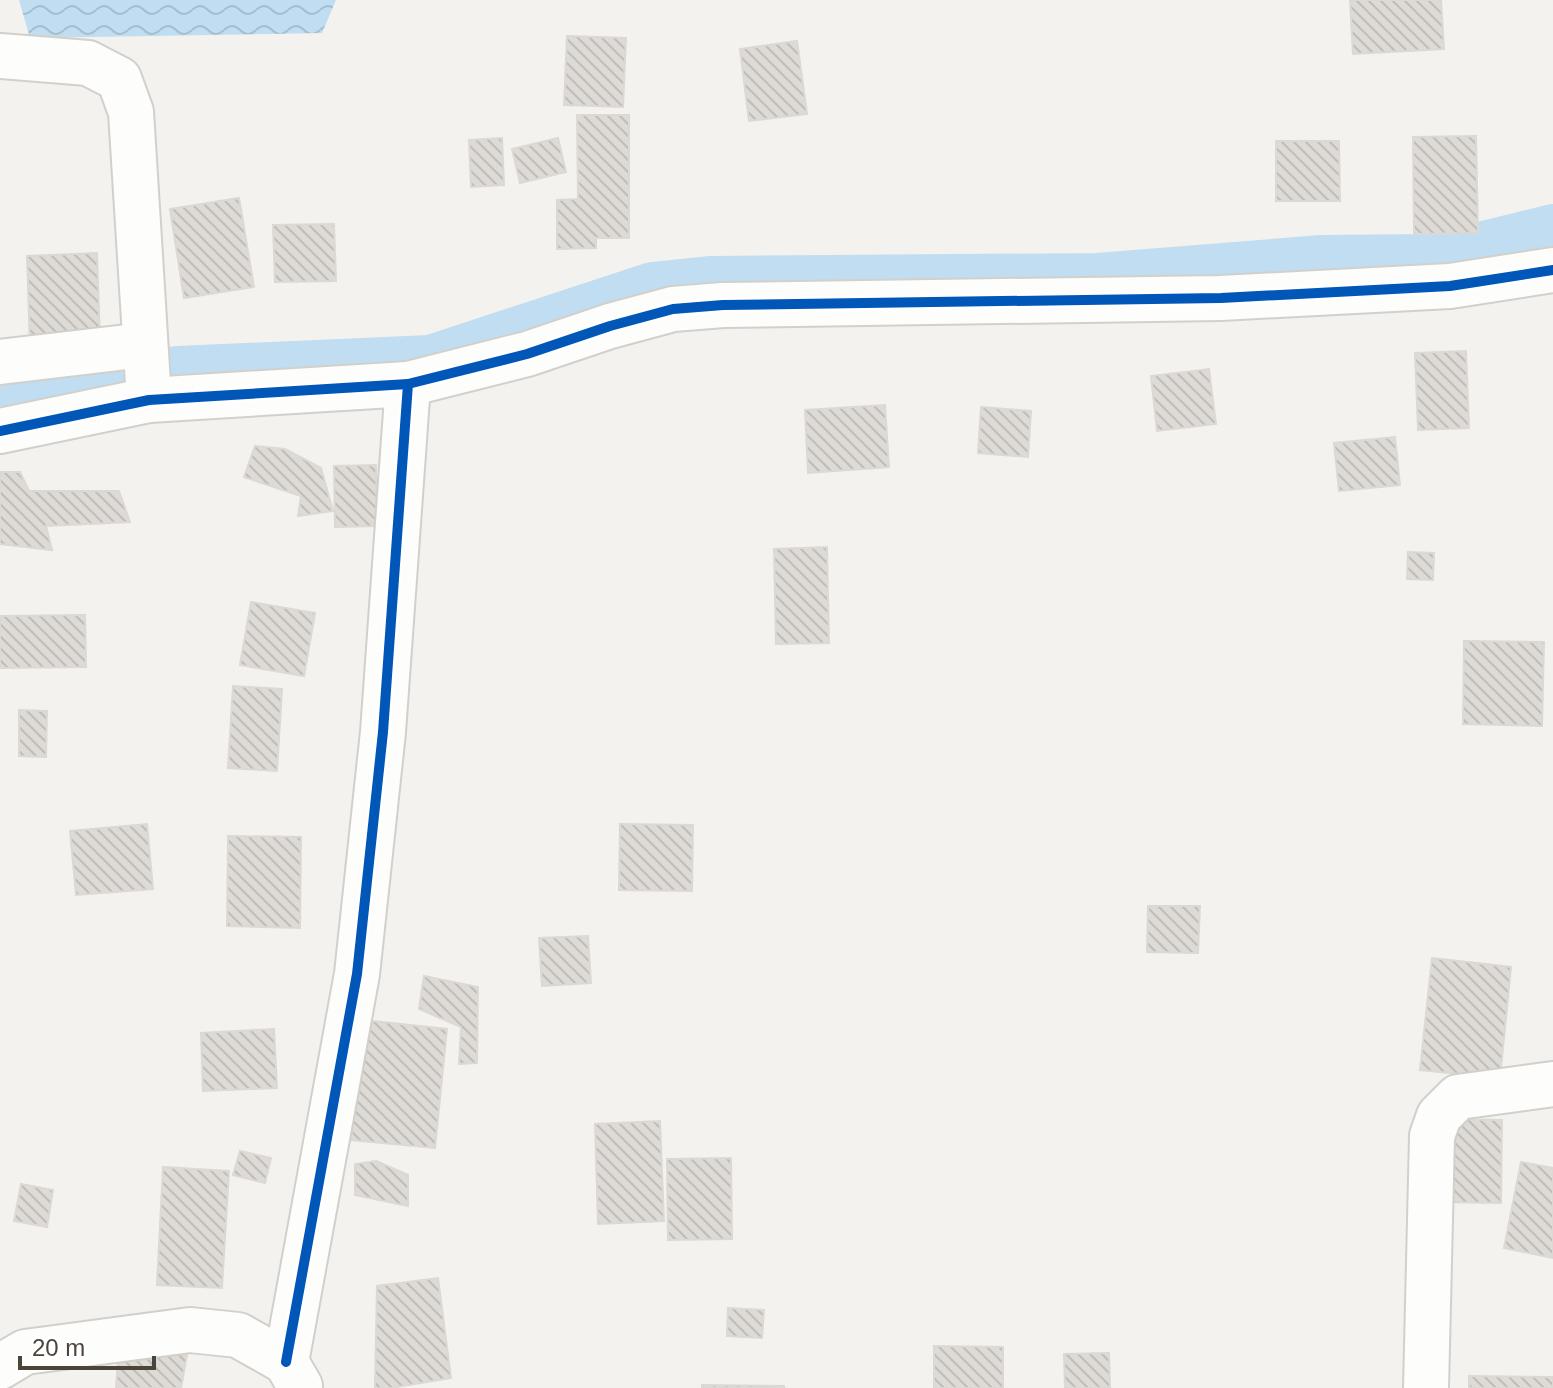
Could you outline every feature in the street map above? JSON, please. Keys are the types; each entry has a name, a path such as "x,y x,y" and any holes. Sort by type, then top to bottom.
{"street":[{"path":"0,56 88,63 119,79 131,112 149,394"},
{"path":"0,431 149,394 408,384 527,354 673,309 723,305 1221,298 1450,286 1553,270"},
{"path":"0,362 144,345"},
{"path":"0,1367 25,1352 190,1330 238,1335 294,1375 357,974 367,890 383,732 408,384"},
{"path":"1426,1388 1432,1136 1439,1116 1458,1097 1553,1084"}],"water":[{"path":"19,0 336,0 322,33 30,38"}],"building":[{"path":"1350,0 1441,0 1444,49 1353,54"},
{"path":"567,36 626,38 623,107 564,105"},
{"path":"797,41 807,114 749,121 740,49"},
{"path":"577,115 629,115 629,238 596,238 596,248 557,249 557,200 578,199"},
{"path":"1476,136 1478,233 1414,234 1413,137"},
{"path":"502,138 504,185 471,187 469,140"},
{"path":"558,138 566,172 520,183 512,149"},
{"path":"1276,141 1339,141 1340,201 1276,201"},
{"path":"239,198 254,287 184,298 170,209"},
{"path":"334,224 336,281 275,282 273,225"},
{"path":"97,253 100,343 30,345 27,256"},
{"path":"1466,351 1469,428 1418,430 1415,353"},
{"path":"1209,369 1216,424 1157,431 1151,376"},
{"path":"885,405 889,467 808,473 805,410"},
{"path":"981,407 1031,411 1028,457 978,453"},
{"path":"1395,437 1400,485 1339,491 1334,443"},
{"path":"255,446 285,449 321,468 333,511 298,516 301,496 244,477"},
{"path":"376,465 377,526 335,527 334,466"},
{"path":"0,472 20,472 29,491 119,491 130,522 46,526 52,550 0,544"},
{"path":"827,547 829,643 776,644 774,549"},
{"path":"1408,552 1434,553 1433,580 1407,579"},
{"path":"251,602 315,613 304,676 240,665"},
{"path":"85,615 86,667 0,668 0,616"},
{"path":"1464,641 1544,642 1542,726 1463,724"},
{"path":"233,686 282,689 277,771 228,768"},
{"path":"19,710 47,711 46,757 19,756"},
{"path":"147,824 153,889 76,895 70,831"},
{"path":"620,824 693,825 692,891 619,890"},
{"path":"228,836 301,837 300,928 227,926"},
{"path":"1148,906 1200,906 1198,953 1147,952"},
{"path":"588,936 591,983 542,986 539,938"},
{"path":"1432,958 1511,967 1500,1078 1420,1070"},
{"path":"424,976 478,987 477,1063 459,1064 461,1027 419,1009"},
{"path":"363,1020 447,1029 435,1148 351,1140"},
{"path":"274,1029 277,1088 203,1091 201,1033"},
{"path":"1440,1119 1502,1120 1501,1203 1438,1202"},
{"path":"660,1121 664,1221 598,1224 595,1124"},
{"path":"240,1151 271,1158 265,1183 233,1175"},
{"path":"731,1158 732,1239 668,1240 667,1159"},
{"path":"376,1161 408,1175 408,1206 355,1195 355,1164"},
{"path":"1521,1162 1553,1168 1553,1258 1504,1248"},
{"path":"163,1167 229,1171 222,1288 157,1285"},
{"path":"21,1184 53,1190 47,1227 14,1221"},
{"path":"438,1278 451,1378 375,1388 377,1286"},
{"path":"728,1308 764,1310 762,1338 727,1336"},
{"path":"934,1346 1003,1347 1003,1388 934,1388"},
{"path":"119,1347 188,1349 181,1388 116,1388"},
{"path":"1109,1353 1110,1388 1065,1388 1064,1354"},
{"path":"1469,1376 1553,1377 1553,1388 1469,1388"},
{"path":"702,1385 784,1386 784,1388 702,1388"}],"waterway":[{"path":"0,396 64,383 178,369 430,358 652,285 709,279 1098,276 1321,258 1430,257 1553,227"}],"cycle path":[{"path":"0,431 149,400 408,384 527,354 673,309 723,305 1221,298 1450,286 1553,270"},
{"path":"286,1362 357,974 383,732 408,384"}]}
